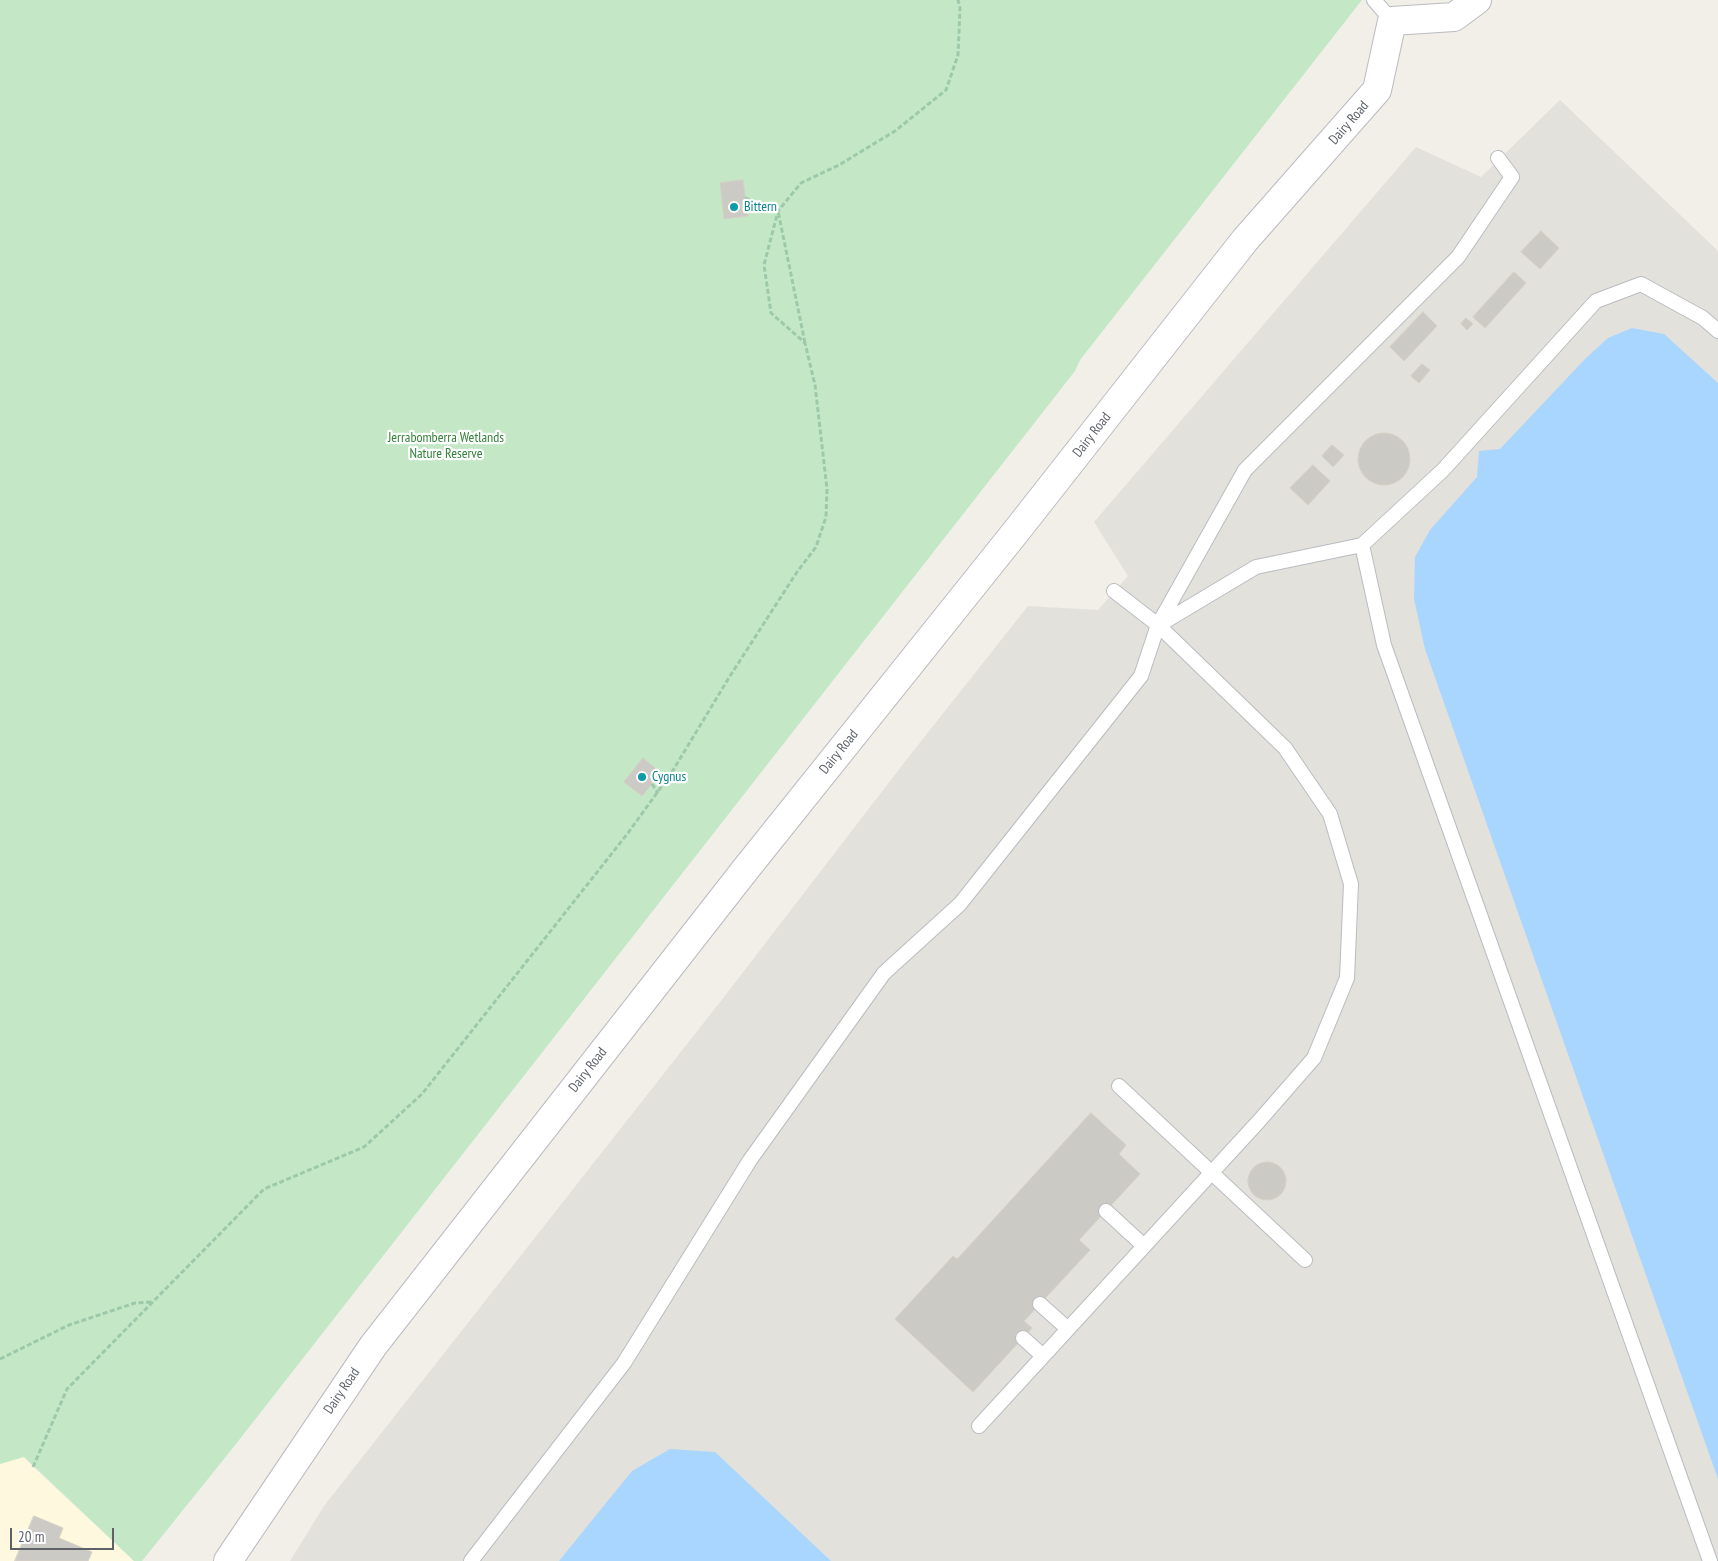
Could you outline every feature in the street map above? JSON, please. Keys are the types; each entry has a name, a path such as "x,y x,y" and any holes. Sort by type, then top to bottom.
{"street":[{"path":"1392,21 1454,17 1478,0"},
{"name":"Dairy Road","path":"228,1561 391,1322 745,870 1018,529 1245,240 1377,90 1392,21"}],"lane":[{"path":"1374,0 1392,21"},
{"path":"470,1561 624,1363 750,1160 884,973 960,904 1141,676 1158,625 1245,470 1458,257 1512,177 1498,158"},
{"path":"1158,625 1256,567 1362,545 1443,470 1596,301 1641,284 1703,318 1718,331"},
{"path":"1362,545 1384,645 1710,1561"},
{"path":"979,1426 1259,1121 1314,1058 1347,978 1351,884 1330,814 1285,748 1158,625 1114,591"},
{"path":"1118,1086 1305,1260"},
{"path":"1106,1211 1144,1246"},
{"path":"1040,1304 1068,1329"},
{"path":"1023,1338 1043,1356"}],"path":[{"path":"805,343 771,313 764,265 778,212 800,183 838,166 895,131 946,90 958,55 960,8 958,0"},
{"path":"745,198 778,212"},
{"path":"33,1467 67,1389 264,1189 364,1147 422,1094 658,793 740,660 797,572 816,547 826,517 827,489 815,385 778,212"},
{"path":"652,784 658,793"},
{"path":"0,1359 69,1325 135,1303 152,1302"}],"shaded area":[{"path":"1560,100 1718,251 1718,1561 290,1561 324,1506 1028,606 1098,610 1128,576 1094,522 1416,147 1481,177"},
{"path":"24,1457 134,1561 0,1561 0,1464"}],"green space":[{"name":"Jerrabomberra Wetlands Nature Reserve","path":"0,0 1362,0 1080,360 1075,371 232,1449 142,1561 134,1561 24,1457 0,1464"}],"water":[{"path":"1632,328 1664,334 1718,383 1718,1479 1425,649 1414,599 1415,557 1430,530 1477,477 1479,451 1500,449 1586,358 1608,338"},
{"path":"670,1449 715,1452 831,1561 559,1561 632,1471"}],"building":[{"name":"Bittern","path":"743,180 748,216 724,219 720,183"},
{"path":"1541,231 1559,248 1540,269 1521,252"},
{"path":"1514,272 1526,283 1485,328 1473,317"},
{"path":"1423,312 1437,326 1404,361 1390,347"},
{"path":"1466,318 1473,324 1467,330 1461,324"},
{"path":"1422,364 1430,370 1419,383 1411,376"},
{"path":"1379,433 1389,433 1398,437 1406,445 1410,459 1406,473 1398,481 1389,485 1379,485 1370,481 1362,473 1358,464 1358,454 1362,445 1370,437"},
{"path":"1332,445 1344,455 1333,467 1322,456"},
{"path":"1313,465 1330,481 1308,505 1290,488"},
{"name":"Cygnus","path":"643,758 661,773 642,796 624,782"},
{"path":"1091,1113 1126,1145 1119,1154 1140,1174 1079,1240 1090,1250 1024,1321 1032,1328 973,1392 895,1319 953,1256 957,1259"},
{"path":"1267,1162 1280,1168 1286,1181 1280,1194 1267,1200 1254,1194 1248,1181 1254,1168"},
{"path":"34,1516 63,1528 59,1538 92,1552 88,1561 15,1561"}],"place":[{"name":"Bittern","path":"734,207"},
{"name":"Cygnus","path":"642,777"}]}
